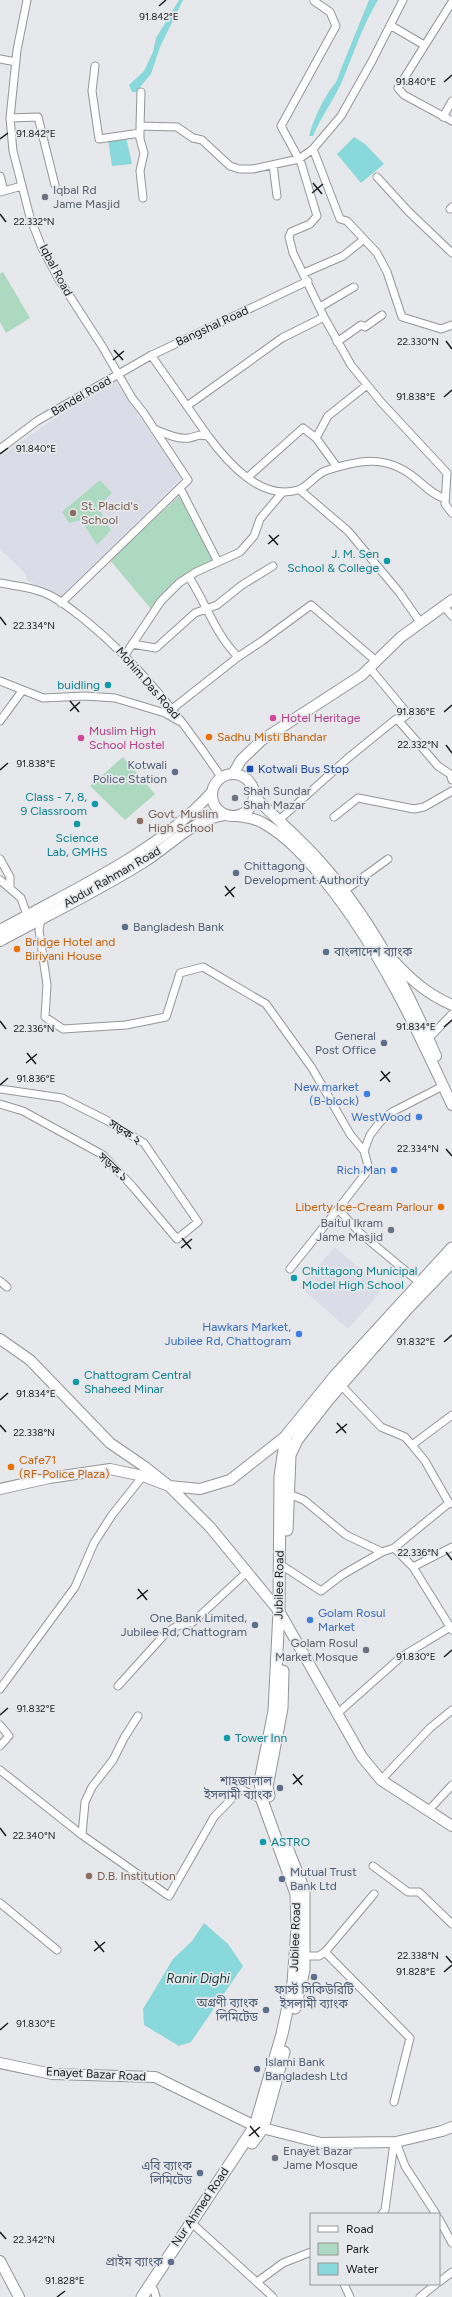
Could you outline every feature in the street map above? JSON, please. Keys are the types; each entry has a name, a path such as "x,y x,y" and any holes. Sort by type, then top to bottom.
{"main road":[{"path":"284,1492 290,1455 297,1440 337,1381 419,1282 452,1248"},
{"path":"286,1436 452,1262"},
{"name":"Jubilee Road","path":"153,2295 258,2124 282,2034 300,1956 296,1894 262,1800 260,1781 274,1711 282,1565 284,1492 280,1476 286,1436"},
{"path":"282,1565 284,1622 282,1708 267,1787 272,1809 304,1890 300,1956"},
{"name":"Nur Ahmed Road","path":"142,2297 258,2124"}],"street":[{"name":"Iqbal Road","path":"27,0 16,62 10,118 13,151 22,186 42,248 58,278 102,346 117,375"},
{"path":"95,66 92,92 100,139 140,130 177,127 193,138 202,140 230,166 240,169 273,165 299,159 313,149 341,116 403,0"},
{"path":"314,1 330,12 336,26 281,126 299,159 308,182 316,216 310,224 291,232 289,238 293,253 308,281 324,317 351,365 367,385 447,474 448,493 445,504 452,513"},
{"path":"452,2 398,88 404,95 452,121"},
{"path":"390,25 424,45"},
{"path":"0,59 16,62"},
{"path":"141,92 140,130 144,153 140,172 143,198"},
{"path":"443,117 452,101"},
{"path":"10,118 38,117 55,185"},
{"path":"313,149 340,219 347,221 377,254 387,272 402,317 442,329 452,325"},
{"path":"273,165 277,196"},
{"path":"0,176 2,191 22,186"},
{"path":"377,177 408,212 452,253"},
{"path":"304,273 343,256 363,240"},
{"name":"Bangshal Road","path":"117,375 152,355 308,281"},
{"path":"320,307 354,287"},
{"path":"337,342 361,326 365,327 382,314"},
{"path":"187,406 282,338 324,317"},
{"path":"152,355 208,436 231,465 248,477 281,494"},
{"name":"Bandel Road","path":"0,448 38,422 117,375 188,480 180,488"},
{"path":"316,438 328,416 367,385"},
{"path":"248,477 303,428 316,438 337,467"},
{"path":"153,429 178,437 189,438 196,434 208,436"},
{"path":"125,655 161,601 189,577 240,552 254,536 260,519 281,494 300,490 318,474 337,467 378,460 388,462 410,474 432,495 448,493"},
{"path":"61,603 180,488 218,562"},
{"path":"300,490 348,531 399,592 420,622"},
{"path":"132,644 156,648 196,613 207,607 217,605 242,585 273,566"},
{"path":"189,577 207,607 216,630 238,657"},
{"name":"Mohim Das Road","path":"0,583 42,592 61,603 109,639 172,709 221,777"},
{"path":"233,774 241,760 262,740 339,691 420,622 448,603 452,616"},
{"path":"172,709 238,657 311,605 372,664 408,712 399,721"},
{"path":"0,681 22,691 43,698 85,696 115,698 165,713 183,723"},
{"path":"0,722 22,691"},
{"path":"279,820 364,745 396,719 438,766 451,776"},
{"path":"0,930 149,845 200,806 211,793 216,781 221,777 233,774 246,778 253,790 254,796 247,811 236,816"},
{"path":"334,817 358,798 414,809 424,807 452,791"},
{"path":"211,793 212,802 217,810 224,815 262,822 286,839 307,859 341,900 375,951 448,1089"},
{"path":"254,796 317,858 344,891 381,945 409,978 421,988 452,1005"},
{"name":"Abdur Rahman Road","path":"0,942 144,862 203,820 224,815"},
{"path":"0,858 10,877 10,887"},
{"path":"344,891 388,859"},
{"path":"0,880 21,898 27,915"},
{"path":"41,919 39,930 47,985 45,1017 63,1029 126,1025 166,1016 180,973 203,967 266,1004 312,1068 350,1134 364,1151 369,1169 290,1269"},
{"path":"381,945 429,1038 448,1089 452,1105"},
{"path":"429,1038 452,1014"},
{"name":"সড়ক ২","path":"0,1089 62,1098 106,1120 144,1143 198,1222 185,1232"},
{"path":"364,1151 370,1136 380,1122 392,1112 448,1089"},
{"name":"সড়ক ১","path":"0,1104 23,1111 102,1155 134,1187 177,1239 185,1232"},
{"path":"338,1210 360,1233 419,1282"},
{"path":"0,1281 7,1287"},
{"path":"0,1339 30,1360 110,1443 145,1467 168,1486 210,1527 279,1611 362,1757 381,1780 406,1798 452,1826"},
{"path":"282,1565 321,1591 342,1575 382,1552 394,1548 450,1504 425,1461 405,1437 382,1427 337,1381"},
{"path":"412,1445 452,1414"},
{"path":"0,1489 49,1478 110,1468 143,1476 168,1486 200,1489 230,1480 286,1436"},
{"path":"0,1689 75,1588 94,1543 112,1515 143,1476"},
{"path":"284,1492 304,1500 346,1536 382,1552"},
{"path":"412,1567 452,1547"},
{"path":"338,1713 401,1657 451,1628 412,1567 394,1548"},
{"path":"118,1686 165,1634 177,1626 193,1622 247,1572"},
{"path":"381,1780 430,1728 452,1710"},
{"path":"82,1835 85,1802 87,1797 92,1787 113,1760 124,1738 138,1716"},
{"path":"0,1725 9,1736 0,1746"},
{"path":"0,1770 82,1835 169,1896 214,1817 241,1789 262,1800"},
{"path":"428,1810 452,1785"},
{"path":"373,1866 408,1892 419,1892 452,1924"},
{"path":"300,1956 319,1956 325,1952 374,1894"},
{"path":"0,1903 57,1950"},
{"path":"325,1952 410,2038 394,2102"},
{"name":"Enayet Bazar Road","path":"0,2063 52,2074 156,2077 258,2124 321,2143 395,2142 442,2131 452,2127"},
{"path":"383,2213 385,2210 395,2142"},
{"path":"395,2142 404,2166 435,2213"},
{"path":"440,2221 452,2242"},
{"path":"195,2226 273,2297"},
{"path":"256,2282 283,2263 310,2252"},
{"path":"0,2261 19,2297"},
{"path":"440,2281 452,2272"},
{"path":"344,2285 350,2297"},
{"path":"420,2297 435,2285"}],"shaded area":[{"name":"St. Placid's School","path":"113,378 182,478 60,597 26,580 26,574 0,549 0,456"},
{"path":"335,1247 383,1289 348,1329 300,1287"}],"green space":[{"path":"3,272 30,318 6,333 0,322 0,274"},
{"path":"100,480 112,493 98,507 111,530 97,545 81,520 69,523 62,512"},
{"path":"179,496 213,560 180,579 151,609 110,560"},
{"path":"123,757 155,794 125,820 90,786"}],"water":[{"path":"179,0 183,0 160,47 151,74 136,92 132,92 129,85 144,71 153,52 156,38"},
{"path":"369,0 378,0 363,29 340,86 313,136 309,136 320,108 337,80"},
{"path":"126,137 132,164 112,166 108,140"},
{"path":"354,137 365,144 384,164 361,183 337,154"},
{"name":"Ranir Dighi","path":"204,1923 228,1944 243,1966 191,2042 179,2046 144,2025 143,2009 173,1959 192,1941"}],"place":[{"name":"Iqbal Rd Jame Masjid","path":"45,197"},
{"name":"St. Placid's School","path":"73,513"},
{"name":"J. M. Sen School & College","path":"387,561"},
{"name":"buidling","path":"108,685"},
{"name":"Hotel Heritage","path":"273,718"},
{"name":"Sadhu Misti Bhandar","path":"209,737"},
{"name":"Muslim High School Hostel","path":"81,738"},
{"name":"Kotwali Bus Stop","path":"250,769"},
{"name":"Kotwali Police Station","path":"175,772"},
{"name":"Shah Sundar Shah Mazar","path":"235,798"},
{"name":"Class - 7, 8, 9 Classroom","path":"95,804"},
{"name":"Govt. Muslim High School","path":"140,821"},
{"name":"Science Lab, GMHS","path":"77,824"},
{"name":"Chittagong Development Authority","path":"236,873"},
{"name":"Bangladesh Bank","path":"125,927"},
{"name":"Bridge Hotel and Biriyani House","path":"17,949"},
{"name":"বাংলাদেশ ব্যাংক","path":"326,952"},
{"name":"General Post Office","path":"384,1043"},
{"name":"New market (B-block)","path":"367,1094"},
{"name":"WestWood","path":"419,1117"},
{"name":"Rich Man","path":"394,1170"},
{"name":"Liberty Ice-Cream Parlour","path":"441,1207"},
{"name":"Baitul Ikram Jame Masjid","path":"391,1230"},
{"name":"Chittagong Municipal Model High School","path":"294,1278"},
{"name":"Hawkars Market, Jubilee Rd, Chattogram","path":"299,1334"},
{"name":"Chattogram Central Shaheed Minar","path":"76,1382"},
{"name":"Cafe71 (RF-Police Plaza)","path":"11,1467"},
{"name":"Golam Rosul Market","path":"310,1620"},
{"name":"One Bank Limited, Jubilee Rd, Chattogram","path":"255,1625"},
{"name":"Golam Rosul Market Mosque","path":"366,1650"},
{"name":"Tower Inn","path":"227,1738"},
{"name":"শাহজালাল ইসলামী ব্যাংক","path":"280,1788"},
{"name":"ASTRO","path":"263,1842"},
{"name":"D.B. Institution","path":"89,1876"},
{"name":"Mutual Trust Bank Ltd","path":"282,1879"},
{"name":"ফার্স্ট সিকিউরিটি ইসলামী ব্যাংক","path":"314,1977"},
{"name":"অগ্রণী ব্যাংক লিমিটেড","path":"266,2010"},
{"name":"Islami Bank Bangladesh Ltd","path":"257,2069"},
{"name":"Enayet Bazar Jame Mosque","path":"275,2158"},
{"name":"এবি ব্যাংক লিমিটেড","path":"200,2173"},
{"name":"প্রাইম ব্যাংক","path":"171,2262"}]}
